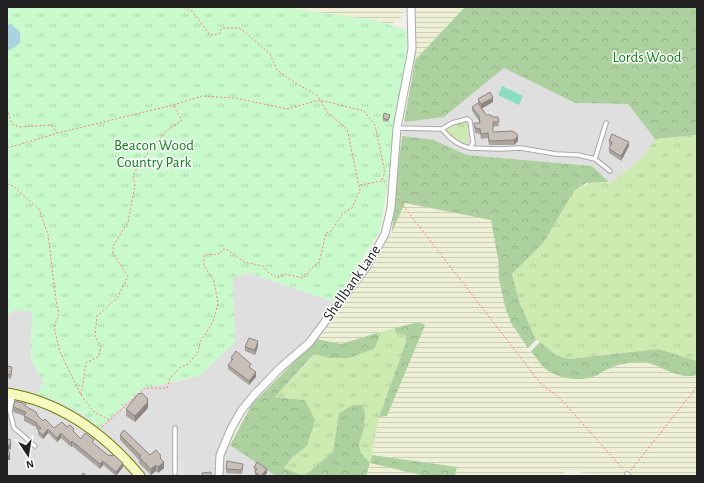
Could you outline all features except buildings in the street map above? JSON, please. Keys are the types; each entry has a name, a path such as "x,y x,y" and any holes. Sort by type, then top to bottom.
{"main road":[{"path":"9,394 29,397 76,418 98,434 117,451 140,476"}],"street":[{"name":"Shellbank Lane","path":"219,476 220,455 231,428 241,411 269,379 309,343 367,266 385,234 391,208 398,128 412,49 411,7"},
{"path":"8,407 9,394"}],"lane":[{"path":"398,128 442,129 452,123 467,119 470,121 472,143 470,148"},
{"path":"595,159 606,123"},
{"path":"442,129 462,146 470,148 521,148 556,154 578,155 595,159 610,172"},
{"path":"8,407 14,428 35,446"},
{"path":"175,428 175,473"}],"path":[{"path":"98,434 100,428 145,388 166,388 170,378 181,367 188,364 198,352 200,342 213,322 218,303 214,281 204,266 204,255 220,254 223,250 228,250 244,262 263,266 268,272 277,278 285,274 304,278 313,266 319,263 326,233 331,231 342,213 352,208 360,190 347,128 327,112 318,96 277,70 270,54 239,28 224,28 221,29 219,34 210,35 192,11 183,7"},
{"path":"7,148 57,133 173,105 202,96 235,98 287,109 320,100 364,111 375,125 385,172 382,181 360,185"},
{"path":"81,395 86,363 99,356 101,347 95,336 97,316 118,297 128,276 113,254 113,246 128,222 135,185 133,176 139,164 165,132 182,120 173,105"},
{"path":"7,109 12,124 19,127 51,125 57,133"},
{"path":"7,184 13,186 39,209 48,235 59,314 54,326 60,352 81,395 94,412 110,420"},
{"path":"401,203 541,384 560,398 628,475 697,388"}],"shaded area":[{"path":"504,68 575,103 628,104 655,139 642,158 610,183 592,166 467,155 434,140 402,136 404,122 444,117"},
{"path":"249,273 335,302 304,341 249,394 222,439 276,476 7,476 7,315 15,310 32,311 31,360 43,381 38,395 59,401 90,419 99,427 142,389 199,376 235,342 232,278"},
{"path":"184,461 185,476 155,476 177,463"}],"green space":[{"name":"Beacon Wood Country Park","path":"7,7 280,7 374,20 407,30 406,69 380,231 335,302 249,273 233,278 235,342 199,376 142,389 99,428 90,419 59,401 38,395 43,381 31,360 32,311 15,310 7,315"},
{"path":"271,7 404,7 404,15 391,25"},
{"path":"415,7 465,7 415,60"},
{"name":"Lords Wood","path":"465,7 697,7 697,135 655,139 628,104 575,103 504,68 444,117 404,122 415,60"},
{"path":"502,86 523,96 519,105 498,95"},
{"path":"467,122 468,124 468,143 466,144 452,137 446,131 447,127"},
{"path":"697,135 697,361 658,349 569,359 556,355 536,340 519,301 512,274 544,242 574,191 591,182 610,183 642,158 655,139"},
{"path":"402,136 434,140 467,155 592,166 609,182 586,183 574,191 544,242 512,274 519,301 536,340 528,348 511,323 505,306 499,280 498,259 491,220 405,203 392,232 395,191"},
{"path":"405,203 491,220 498,259 499,280 505,306 528,348 546,370 594,377 608,368 630,362 643,362 685,376 697,375 697,476 604,476 565,470 563,476 455,476 457,467 372,455 379,417 387,416 418,322 341,344 317,339 392,232"},
{"path":"418,322 425,325 387,416 379,417 406,342 405,334 396,333 395,328"},
{"path":"395,328 396,333 405,334 406,342 379,417 370,463 361,453 359,444 364,429 365,413 363,405 339,413 334,452 304,476 284,468 293,457 307,446 305,400 275,397 315,354 330,358 379,339 377,333"},
{"path":"377,333 379,338 374,349 348,358 330,358 314,354 275,397 305,400 315,420 307,446 293,457 284,468 304,476 276,476 230,445 252,404 317,339 341,344"},
{"path":"540,342 556,355 569,359 658,349 697,361 697,375 683,376 655,365 641,362 616,366 589,378 570,379 552,373 541,364 531,351"},
{"path":"353,405 363,405 365,413 364,429 359,444 361,453 370,463 366,476 304,476 333,452 339,413"},
{"path":"372,455 457,467 455,476 425,476 370,463"},
{"path":"370,463 425,476 366,476"}],"water":[{"path":"11,24 20,32 20,43 10,50 7,50 7,25"}]}
